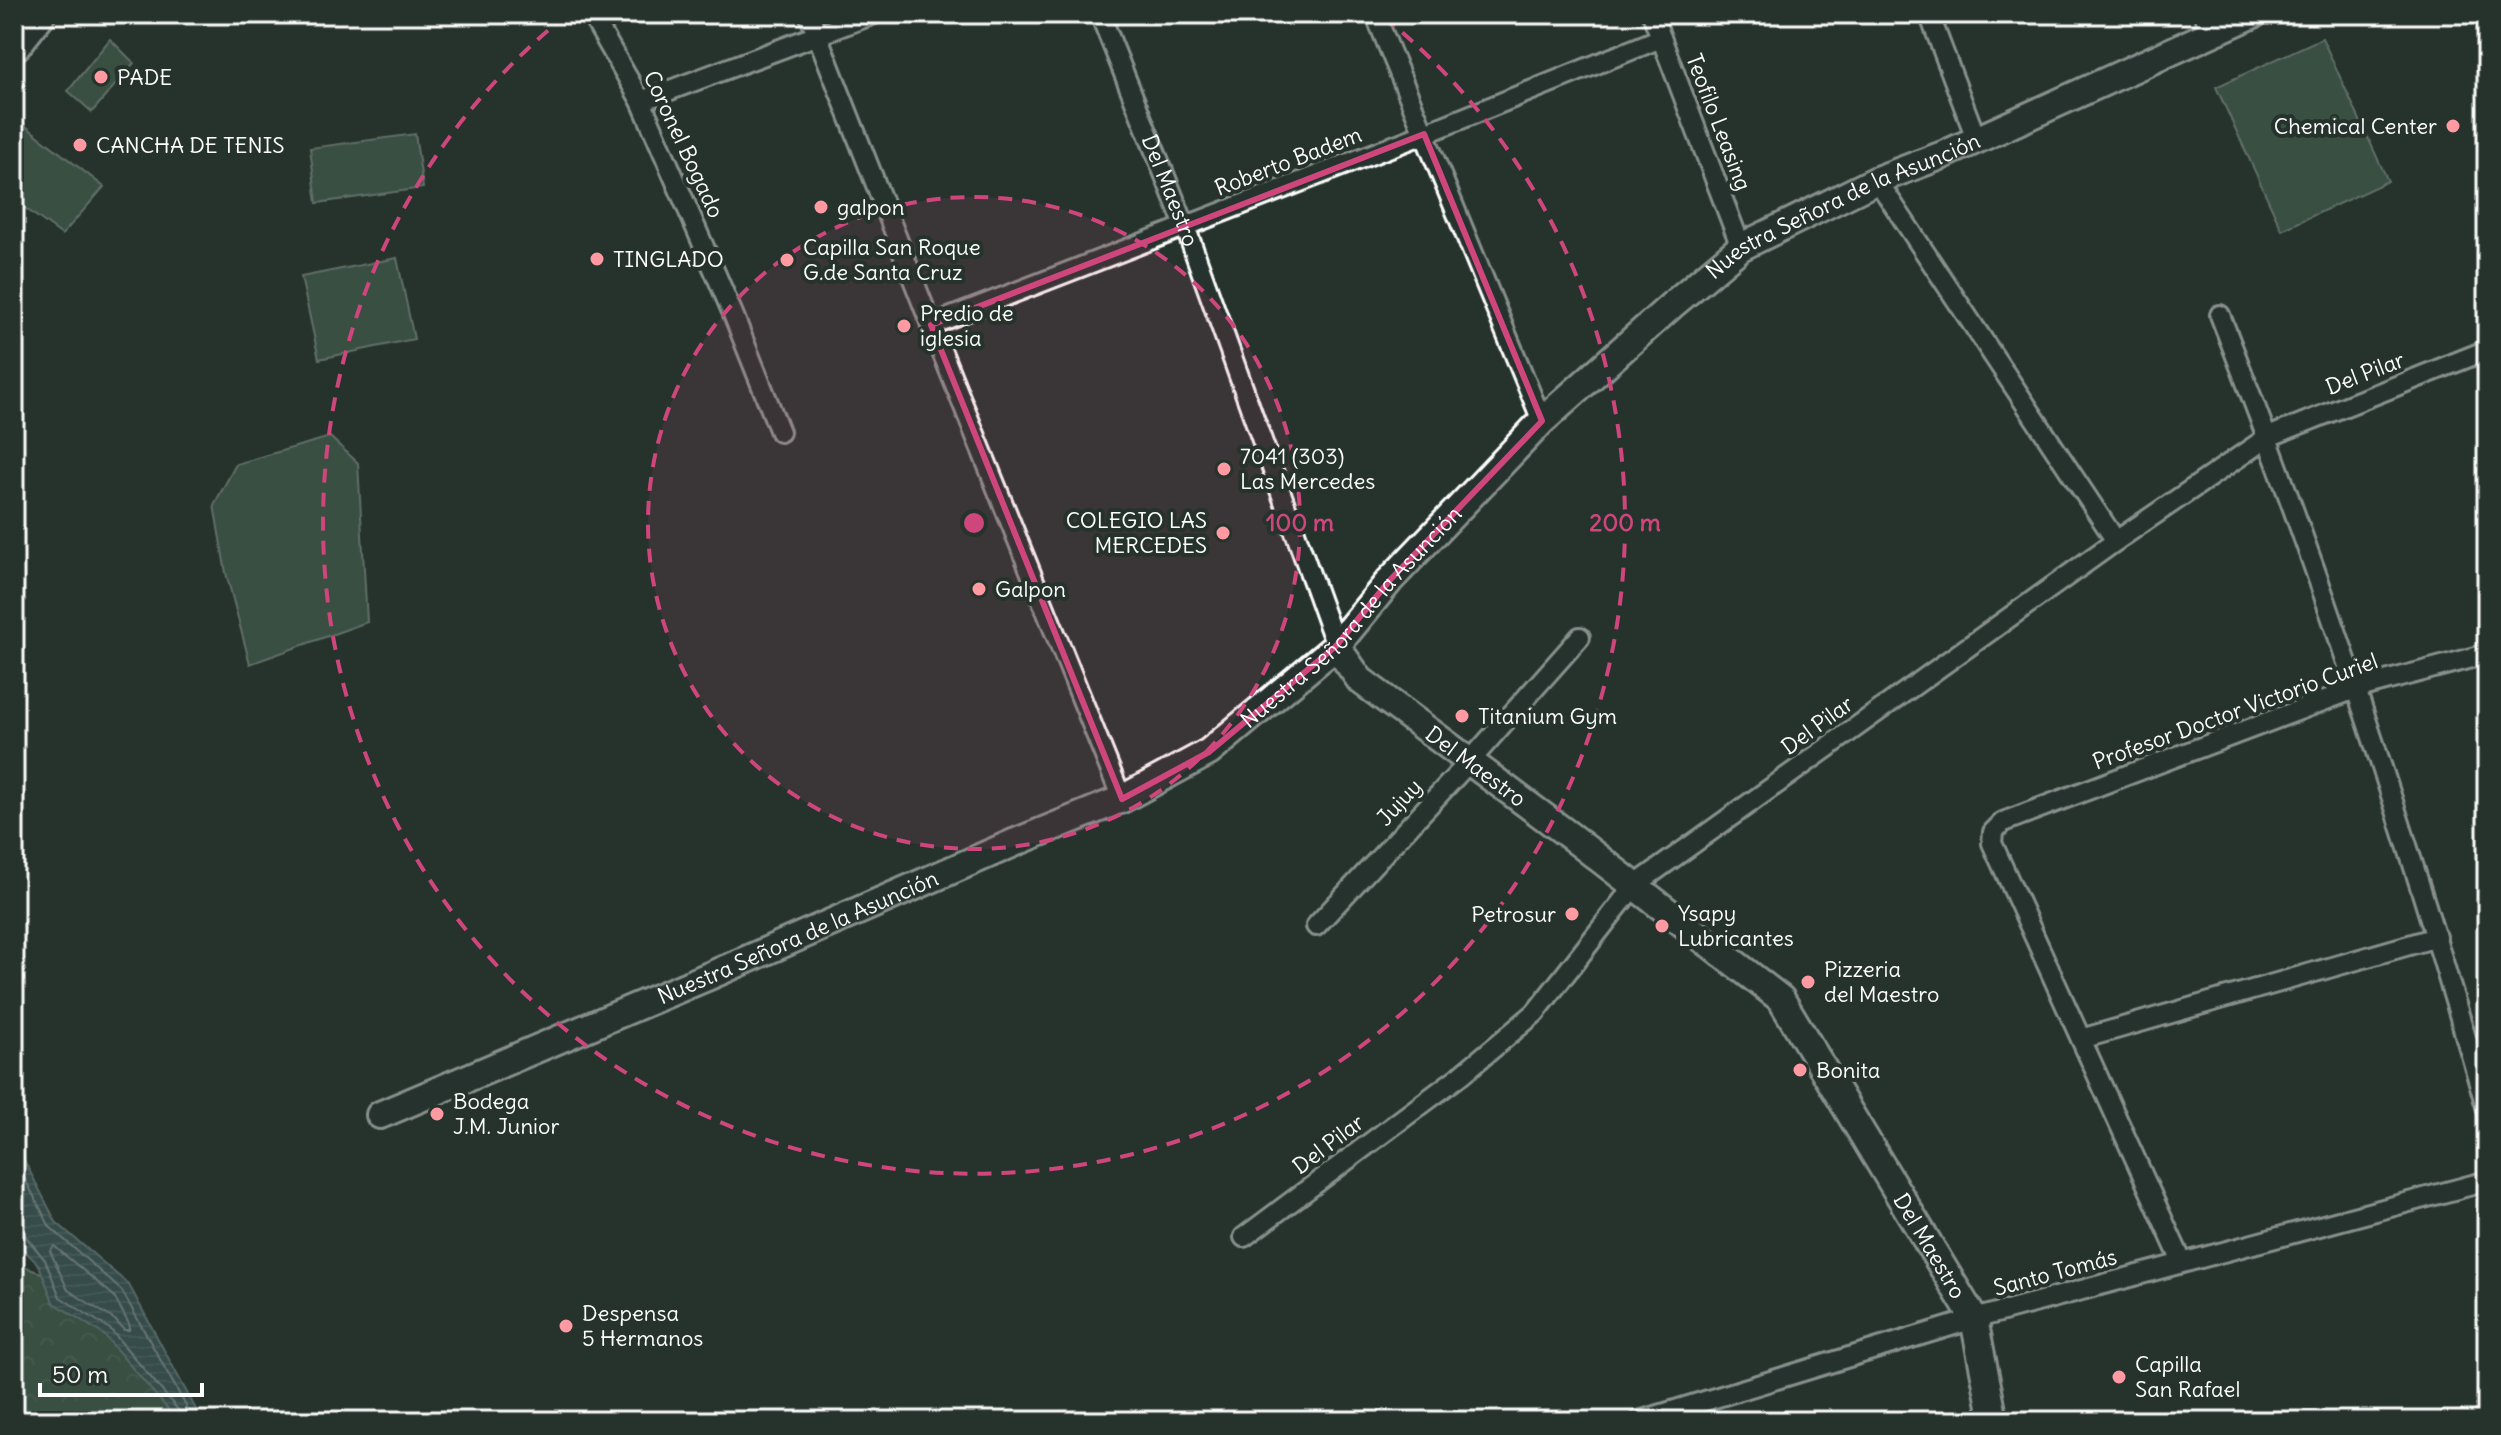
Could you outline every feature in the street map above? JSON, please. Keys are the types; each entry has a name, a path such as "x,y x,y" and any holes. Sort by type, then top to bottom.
{"highway":[{"path":"14,43 37,14"}],"street":[{"name":"Coronel Bogado","path":"591,14 641,101 780,432"},
{"path":"809,14 1122,799"},
{"path":"641,101 874,14"},
{"name":"Del Maestro","path":"1100,14 1185,226 1336,646 1360,680 1471,760 1781,999 1974,1319 1994,1421"},
{"path":"1375,14 1542,421"},
{"name":"Teofilo Leasing","path":"1652,14 1741,247"},
{"path":"1929,14 1976,138"},
{"name":"Nuestra Señora de la Asunción","path":"380,1115 1122,799 1209,752 1336,646 1390,580 1542,421 1741,247 1877,180 1943,155 2207,23 2254,14"},
{"name":"Roberto Badem","path":"931,325 1424,134 1661,38"},
{"path":"1877,180 2116,541"},
{"path":"2220,315 2268,437 2355,689 2437,937 2487,1110"},
{"name":"Del Pilar","path":"1244,1237 1461,1075 1535,1013 1634,886 2116,541 2268,437 2487,350"},
{"name":"Jujuy","path":"1316,926 1471,760 1580,637"},
{"name":"Profesor Doctor Victorio Curiel","path":"2081,1039 1992,843 1993,832 2003,822 2355,689 2487,654"},
{"path":"2182,1262 2081,1039 2437,937"},
{"name":"Santo Tomás","path":"1639,1421 1665,1418 1974,1319 2487,1181"}],"highlighted area":[{"path":"1424,134 1542,421 1390,580 1336,646 1209,752 1122,799 931,325"}],"green space":[{"path":"2322,38 2388,181 2282,230 2216,87"},
{"name":"PADE","path":"110,39 134,63 92,112 68,91"},
{"path":"14,117 104,187 62,235 14,200"},
{"path":"415,134 423,188 317,203 310,148"},
{"path":"397,258 414,339 319,359 301,277"},
{"path":"330,437 358,463 367,622 250,664 226,573 214,505 236,464"},
{"path":"14,1259 32,1270 58,1278 168,1405 170,1421 14,1421"}],"water":[{"path":"14,1133 25,1162 56,1222 129,1285 200,1417 206,1421 178,1421 104,1335 53,1302 39,1265 17,1238 14,1219"}],"place":[{"name":"PADE","path":"101,77"},
{"name":"Chemical Center","path":"2453,126"},
{"name":"CANCHA DE TENIS","path":"80,145"},
{"name":"galpon","path":"821,207"},
{"name":"TINGLADO","path":"597,259"},
{"name":"Capilla San Roque G.de Santa Cruz","path":"787,260"},
{"name":"Predio de iglesia","path":"904,326"},
{"name":"7041 (303) Las Mercedes","path":"1224,469"},
{"name":"COLEGIO LAS MERCEDES","path":"1223,533"},
{"name":"Galpon","path":"979,589"},
{"name":"Titanium Gym","path":"1462,716"},
{"name":"Petrosur","path":"1572,914"},
{"name":"Ysapy Lubricantes","path":"1662,926"},
{"name":"Pizzeria del Maestro","path":"1808,982"},
{"name":"Bonita","path":"1800,1070"},
{"name":"Bodega J.M. Junior","path":"437,1114"},
{"name":"Despensa 5 Hermanos","path":"566,1326"},
{"name":"Capilla San Rafael","path":"2119,1377"}]}
